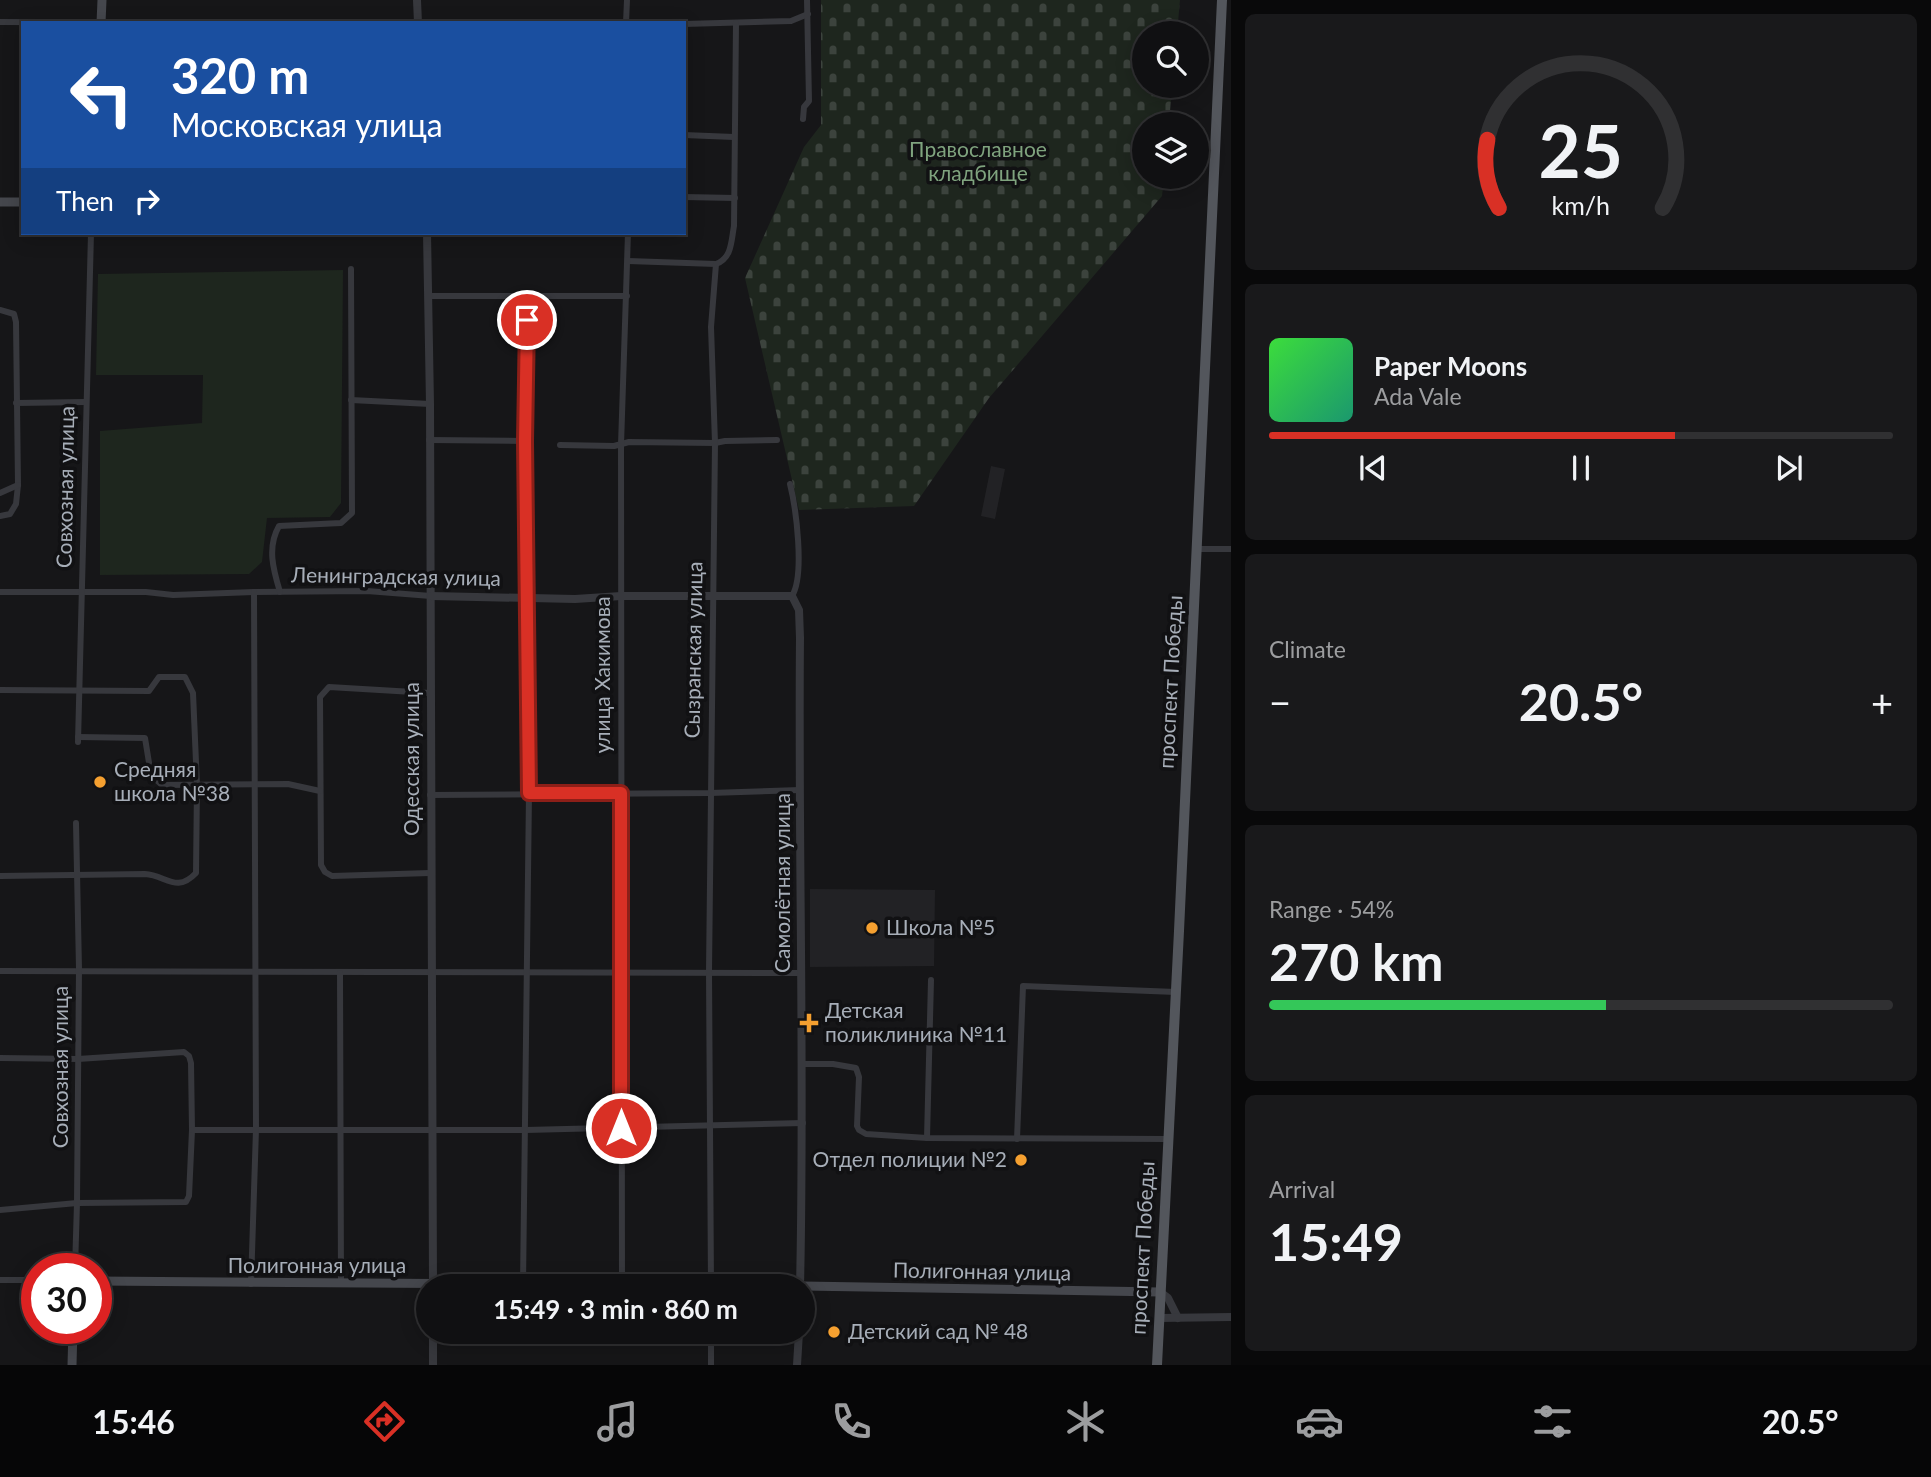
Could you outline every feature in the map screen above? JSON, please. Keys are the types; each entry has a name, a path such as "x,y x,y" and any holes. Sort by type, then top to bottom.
{"main road":[{"path":"101,21 102,0"},
{"name":"проспект Победы","path":"1157,1365 1167,1139 1177,992 1222,0"},
{"path":"0,202 21,202"},
{"name":"Полигонная улица","path":"112,1281 416,1285"},
{"name":"Полигонная улица","path":"815,1286 1160,1292"},
{"path":"72,1365 73,1344"}],"street":[{"path":"417,0 418,21"},
{"path":"626,21 627,0"},
{"path":"803,119 803,107 809,101 807,0"},
{"path":"686,24 791,21 808,14"},
{"path":"0,22 21,22"},
{"name":"Сызранская улица","path":"710,1274 710,793 715,443 711,327 716,264 724,261 729,253 734,226 736,23"},
{"path":"686,135 734,137"},
{"path":"686,197 734,198"},
{"name":"Совхозная улица","path":"91,235 78,740 145,738 151,775 162,785 197,785"},
{"name":"Одесская улица","path":"427,235 433,1274"},
{"name":"улица Хакимова","path":"622,1274 621,445 628,235"},
{"path":"628,261 716,264"},
{"path":"280,592 271,547 273,535 279,526 341,523 352,513 351,269"},
{"path":"523,1274 529,793 525,441 528,295"},
{"path":"428,296 627,296"},
{"path":"0,310 14,314 16,322 19,485 16,504 10,514 0,516"},
{"path":"351,400 430,404"},
{"path":"16,403 85,402"},
{"path":"429,440 525,441"},
{"path":"560,445 777,440"},
{"name":"Самолётная улица","path":"790,484 797,512 797,584 792,596 799,610 802,1274"},
{"path":"0,493 19,485"},
{"path":"1196,549 1231,549"},
{"name":"Ленинградская улица","path":"0,592 146,592 173,595 367,591 430,596 575,599 621,596 792,596"},
{"path":"251,1283 256,1129 254,592"},
{"path":"0,691 149,691 159,677 185,677 193,693 197,785 196,873 189,880 170,883 153,874 0,876"},
{"path":"430,693 329,687 319,701 321,865 325,872 332,876 430,873"},
{"path":"197,785 288,784 320,791"},
{"path":"430,794 800,790"},
{"name":"Совхозная улица","path":"75,1253 79,969 76,823"},
{"path":"0,971 79,969 431,974 621,971 800,973"},
{"path":"340,973 341,1284"},
{"path":"927,1138 930,980"},
{"path":"1017,1139 1023,986 1177,992"},
{"path":"0,1058 78,1059 184,1052 191,1063 192,1129 189,1196 186,1202 77,1203 0,1210"},
{"path":"802,1064 833,1064 856,1068 859,1077 856,1120 859,1130 877,1135 927,1138 1167,1139"},
{"path":"192,1129 526,1130 803,1123"},
{"path":"0,1280 21,1280"},
{"path":"1160,1292 1167,1298 1178,1318"},
{"path":"1160,1318 1231,1317"},
{"path":"433,1344 433,1365"},
{"path":"711,1344 711,1365"},
{"path":"797,1365 798,1344"}],"shaded area":[{"path":"991,466 1005,469 995,519 981,516"},
{"name":"Школа №5","path":"810,889 935,890 934,966 810,967"}],"green space":[{"name":"Православное кладбище","path":"821,0 1180,0 1178,21 1132,21 1132,98 1171,98 1170,112 1132,112 1132,189 1163,189 1162,196 989,398 914,506 799,510 745,278 804,147 821,125"},
{"path":"343,270 341,503 330,517 267,518 262,562 249,574 100,575 100,431 202,423 203,375 96,375 98,274"}],"place":[{"name":"Средняя школа №38","path":"100,782"},
{"name":"Школа №5","path":"872,928"},
{"name":"Детская поликлиника №11","path":"809,1023"},
{"name":"Отдел полиции №2","path":"1021,1160"},
{"name":"Детский сад № 48","path":"834,1332"}],"route":[{"path":"527,320 525,441 529,793 621,793 621,1128"}]}
